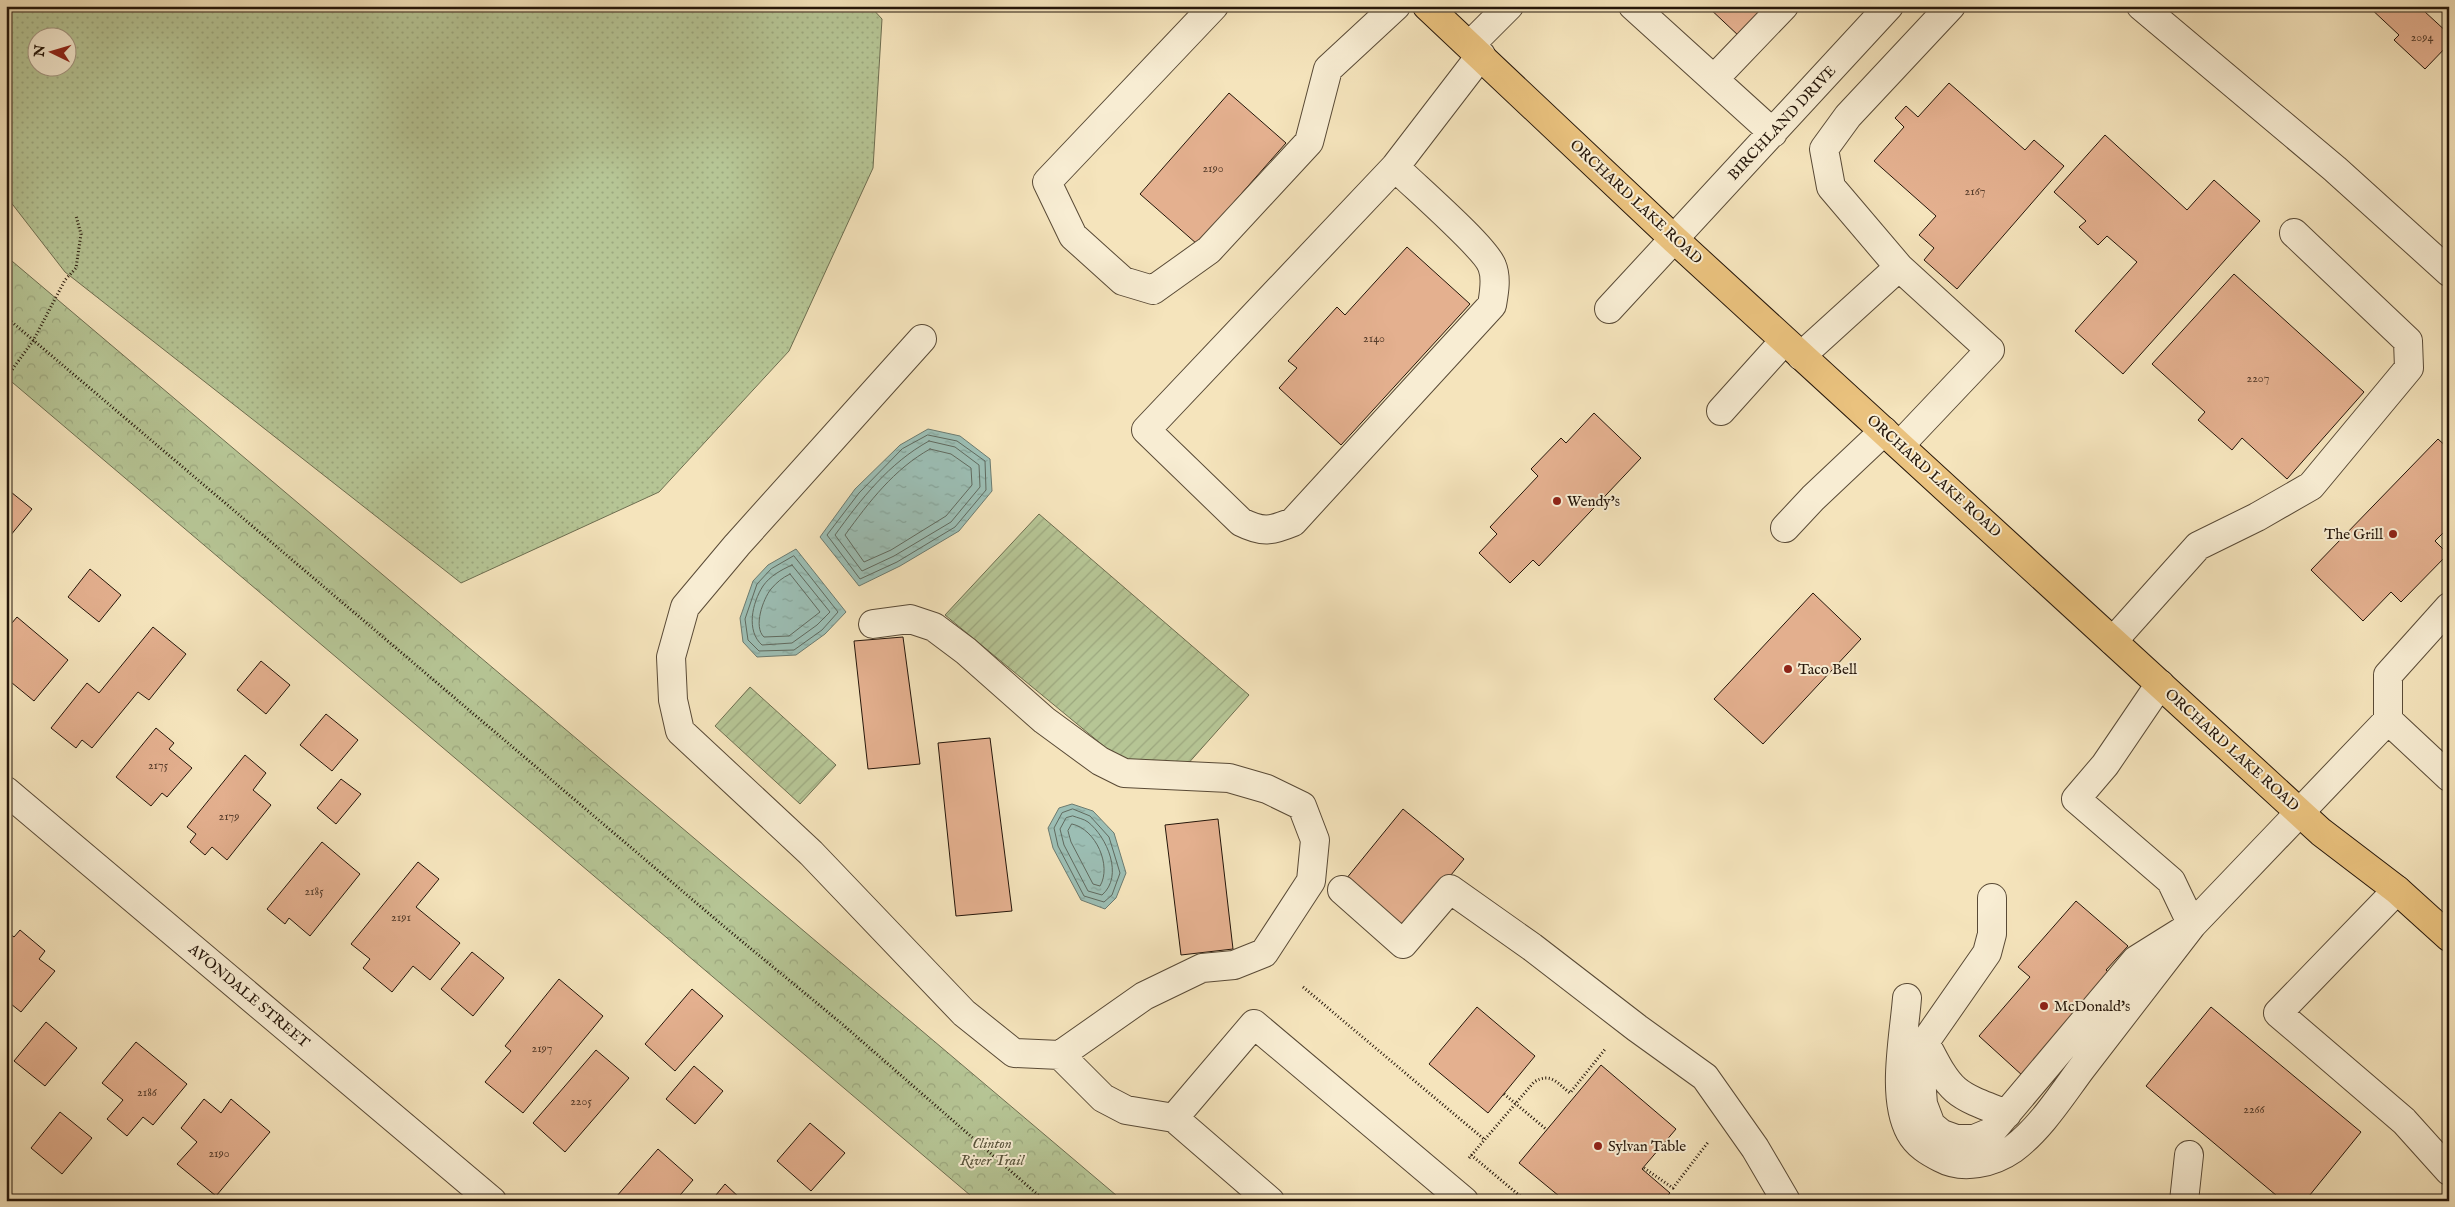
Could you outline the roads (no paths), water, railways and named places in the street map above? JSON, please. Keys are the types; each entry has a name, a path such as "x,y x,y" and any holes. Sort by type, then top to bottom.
{"main road":[{"name":"ORCHARD LAKE ROAD","path":"1427,6 1674,239 2299,812 2321,832 2397,890 2449,938"}],"street":[{"path":"1214,6 1047,182 1073,236 1123,281 1153,290 1209,250 1309,142 1328,70 1396,6"},
{"path":"1395,168 1479,248 1492,266 1495,286 1492,305 1293,522 1273,530 1256,530 1241,522 1146,430 1395,168 1475,50 1509,6"},
{"path":"1633,6 1773,132"},
{"path":"1714,79 1784,6"},
{"name":"BIRCHLAND DRIVE","path":"1609,309 1889,6"},
{"path":"1785,528 1813,498 1892,438 1990,350 1899,267 1831,187 1824,149 1848,116 1952,6"},
{"path":"2141,6 2335,169 2449,272"},
{"path":"2114,641 2198,546 2257,517 2310,486 2409,368 2408,341 2294,233"},
{"path":"1721,411 1793,348 1899,267"},
{"path":"872,624 910,619 934,627 966,651 1044,720 1100,761 1124,773 1229,778 1267,789 1302,806 1315,840 1311,881 1264,954 1234,965 1202,968 1144,996 1060,1055 1014,1053 964,1013 811,853 680,731 673,700 671,657 685,607 737,545 922,339"},
{"path":"1907,998 1900,1087 1903,1112 1910,1133 1926,1150 1947,1162 1968,1165 1986,1162 2012,1150 2044,1118 2192,925 2388,720 2388,675 2449,607"},
{"path":"2160,684 2105,765 2076,799 2171,880 2192,925"},
{"path":"2388,720 2449,777"},
{"name":"AVONDALE STREET","path":"6,791 492,1201"},
{"path":"1342,890 1403,944 1450,889 1532,947 1705,1077 1755,1148 1786,1201"},
{"path":"2397,890 2278,1013 2404,1121 2449,1171"},
{"path":"1992,898 1992,934 1987,953 1925,1042 1920,1064 1924,1104 1931,1125 1942,1134 1956,1139 1974,1139 1991,1132 2136,960 2192,925"},
{"path":"1174,1118 1254,1024 1455,1193"},
{"path":"1925,1042 1944,1079 1956,1093 2007,1114"},
{"path":"1060,1055 1103,1098 1126,1110 1174,1118 1270,1201"},
{"path":"2184,1201 2189,1155"}],"water":[{"path":"928,429 960,436 990,459 992,491 959,531 900,566 859,586 820,537 855,489 900,445"},
{"path":"796,549 846,612 825,634 796,655 757,657 743,642 740,618 753,581 768,565"},
{"path":"1072,804 1093,811 1114,833 1126,873 1116,898 1105,909 1081,900 1053,848 1048,828 1059,808"}],"place":[{"name":"Wendy's","path":"1557,501"},
{"name":"The Grill","path":"2393,534"},
{"name":"Taco Bell","path":"1788,669"},
{"name":"McDonald's","path":"2044,1006"},
{"name":"Sylvan Table","path":"1598,1146"}],"park label":[{"name":"Clinton River Trail","path":"992,1152"}]}
